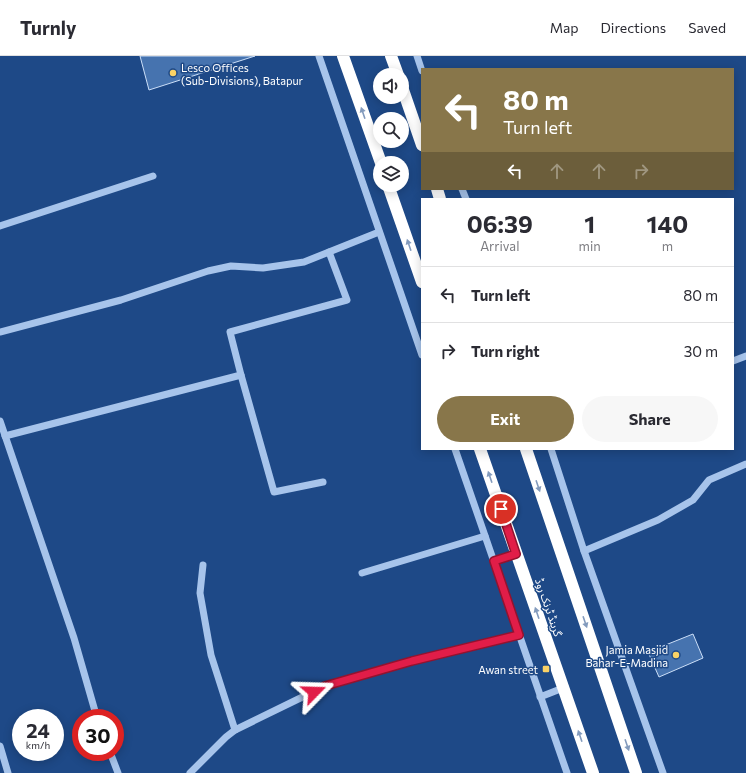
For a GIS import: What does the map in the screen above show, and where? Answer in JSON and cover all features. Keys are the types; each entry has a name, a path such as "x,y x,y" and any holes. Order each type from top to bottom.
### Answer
{"highway":[{"path":"343,56 379,156"},
{"path":"392,56 396,68"},
{"path":"408,104 421,143"},
{"path":"390,192 421,279"},
{"name":"گرینڈ ٹرنک روڈ","path":"480,450 592,773"},
{"path":"526,450 636,773"}],"street":[{"path":"319,56 421,352"},
{"path":"417,56 421,68"},
{"path":"0,226 153,176"},
{"path":"0,332 121,300 208,271 231,266 263,268 304,262 379,232"},
{"path":"323,482 274,492 230,332 347,300 329,252"},
{"path":"734,361 746,356"},
{"path":"5,436 241,375"},
{"path":"0,421 74,638 94,709"},
{"path":"455,450 567,773"},
{"path":"551,450 584,551 663,773"},
{"path":"584,551 658,520 693,500 709,480 746,464"},
{"path":"362,573 485,536"},
{"path":"494,561 516,554"},
{"path":"203,565 200,593 211,654 235,730"},
{"path":"190,773 235,730 325,686 412,661 519,635"},
{"path":"540,697 563,688"},
{"path":"0,746 8,773"},
{"path":"113,761 118,773"}],"building":[{"name":"Lesco Offices (Sub-Divisions), Batapur","path":"140,56 255,56 149,90"},
{"name":"Jamia Masjid Bahar-E-Madina","path":"693,634 703,658 659,677 648,652"}],"place":[{"name":"Lesco Offices (Sub-Divisions), Batapur","path":"173,73"},
{"name":"Jamia Masjid Bahar-E-Madina","path":"676,655"},
{"name":"Awan street","path":"546,669"}],"route":[{"path":"314,692 325,686 412,661 519,635 494,561 516,554 501,509"}]}
